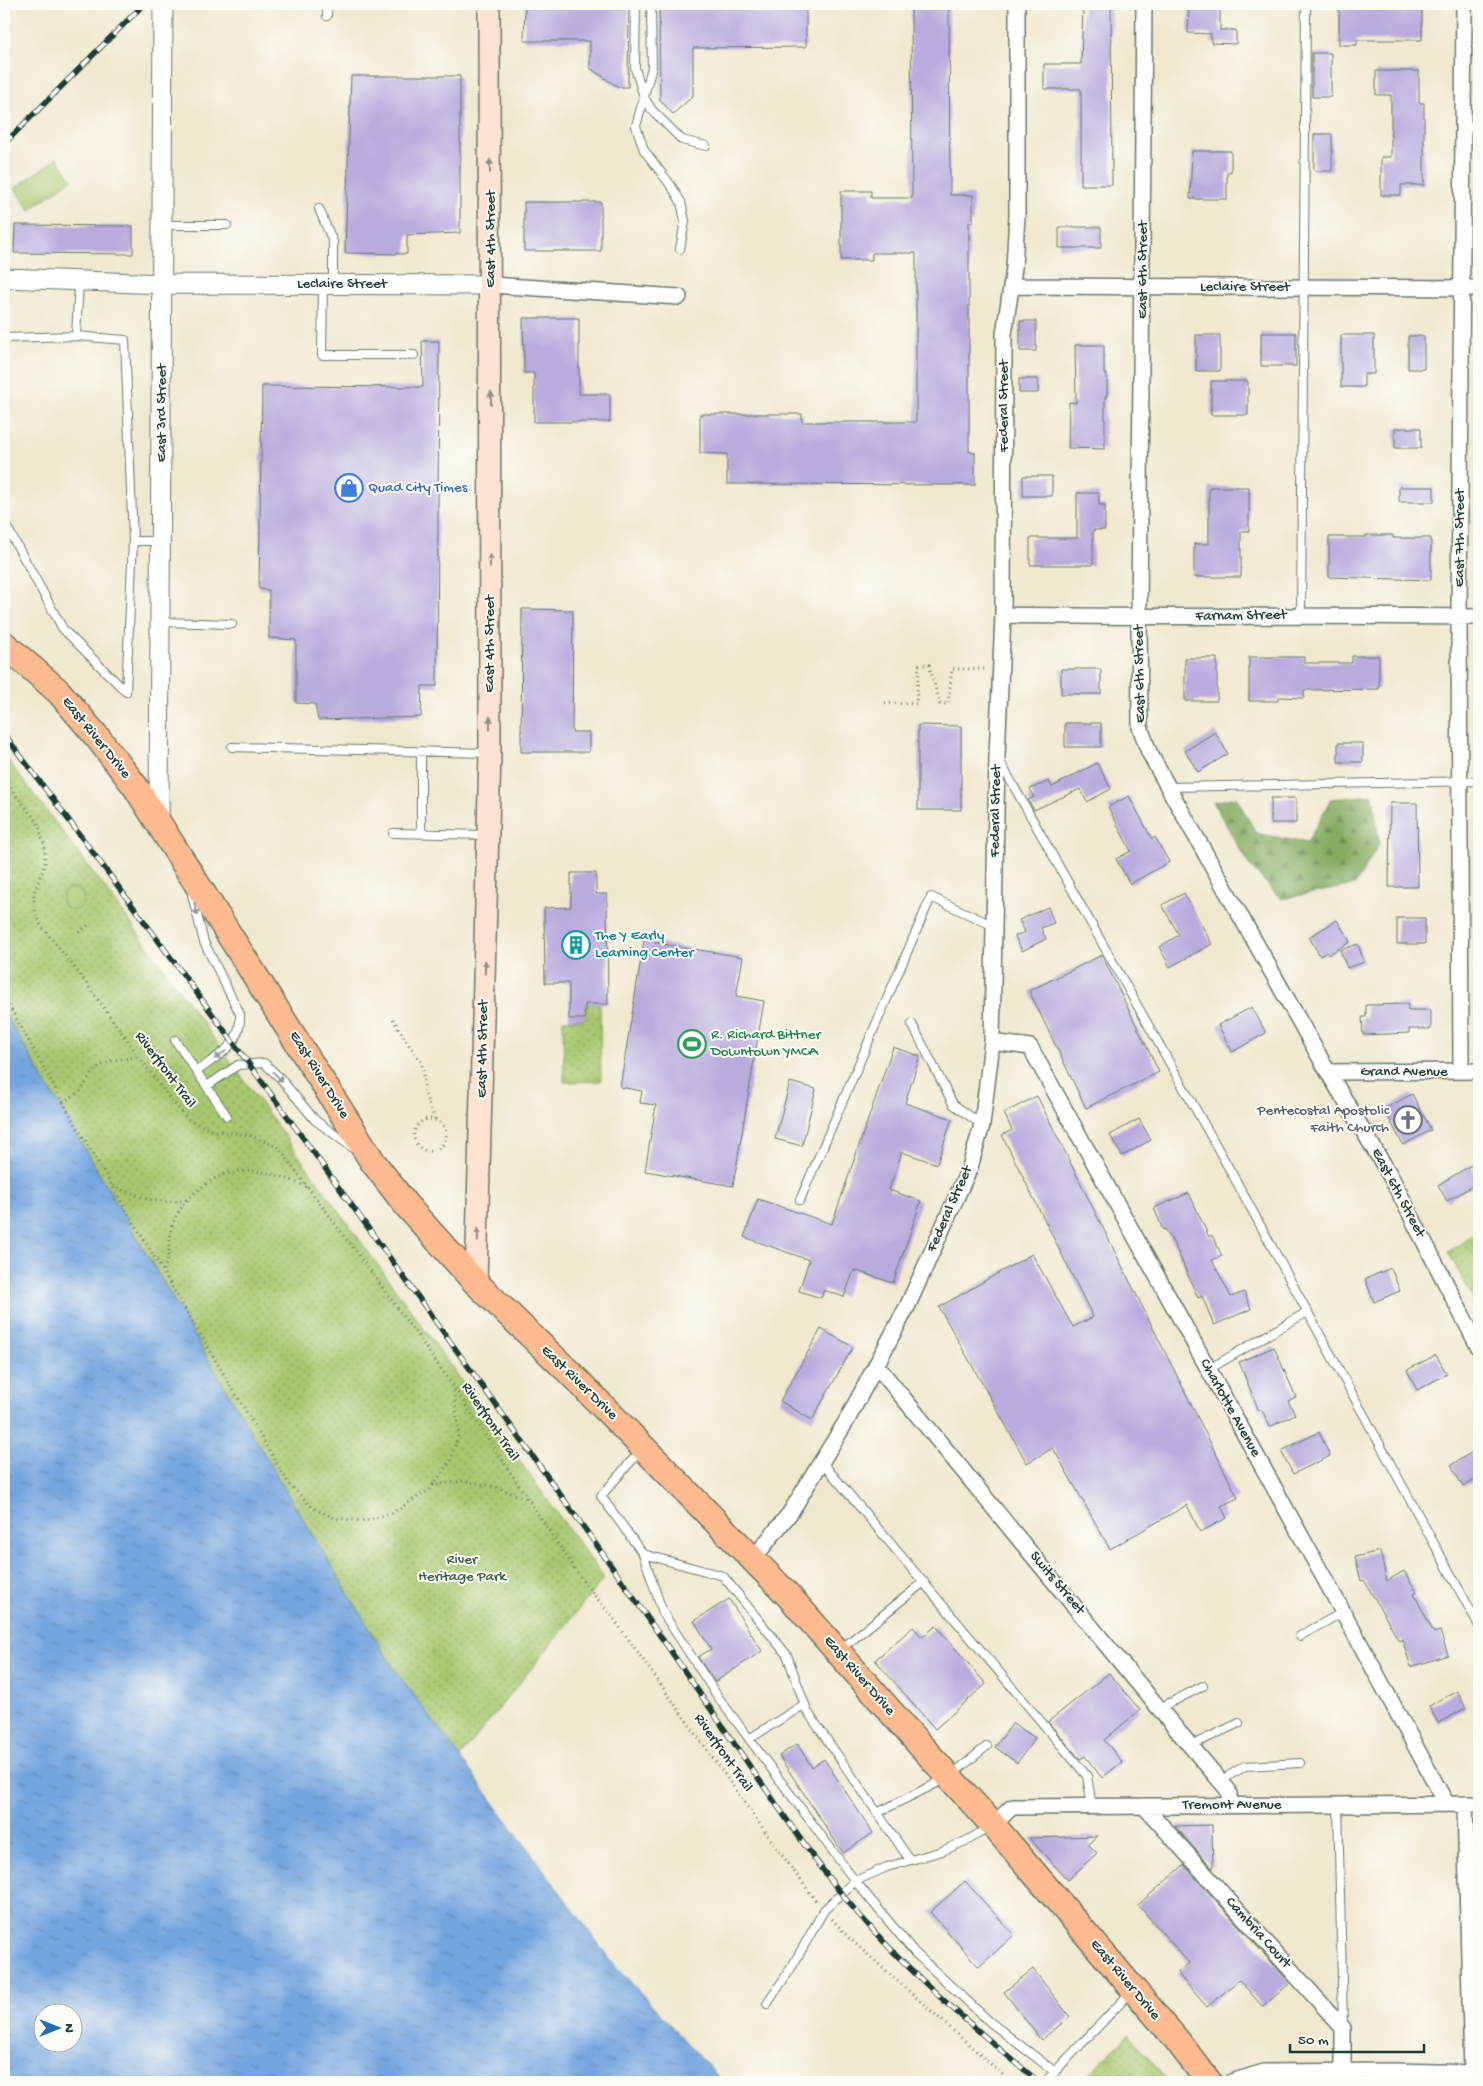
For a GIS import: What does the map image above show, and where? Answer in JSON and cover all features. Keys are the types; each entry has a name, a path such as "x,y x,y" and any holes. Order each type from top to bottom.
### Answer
{"main road":[{"name":"East 4th Street","path":"476,1283 490,753 490,4"},
{"name":"East River Drive","path":"4,644 59,692 135,786 372,1162 406,1205 476,1283 572,1375 753,1559 993,1825 1133,1989 1209,2082"}],"street":[{"name":"East 3rd Street","path":"159,823 164,4"},
{"name":"Federal Street","path":"753,1559 790,1513 822,1461 847,1420 908,1305 970,1167 982,1125 992,1042 997,756 1003,614 1004,334 1014,268 1017,215 1017,4"},
{"name":"East 6th Street","path":"1144,4 1139,617 1140,727 1149,752 1168,788 1328,1072 1392,1177 1479,1348"},
{"name":"East 7th Street","path":"1461,1072 1459,616 1464,4"},
{"name":"Leclaire Street","path":"4,278 163,284 491,284 679,297"},
{"name":"Leclaire Street","path":"1011,286 1479,288"},
{"name":"Farnam Street","path":"1003,614 1139,617 1301,615 1479,616"},
{"name":"Charlotte Avenue","path":"992,1042 1030,1047 1343,1612 1446,1803"},
{"name":"Grand Avenue","path":"1328,1072 1479,1071"},
{"name":"Swits Street","path":"876,1365 1158,1709 1228,1790 1231,1804"},
{"name":"Tremont Avenue","path":"993,1825 1012,1806 1472,1804"},
{"path":"1231,2082 1264,2072 1343,2071 1396,2076 1476,2072 1472,1804"},
{"name":"Cambria Court","path":"1144,1806 1343,2028"},
{"path":"1343,2028 1343,2071"}],"lane":[{"path":"327,4 327,16"},
{"path":"636,4 635,68 644,98 652,110 682,140 706,146"},
{"path":"1301,615 1306,4"},
{"path":"651,10 652,67 636,126 644,150 672,187 680,202 685,221 680,249"},
{"path":"1463,127 1479,127"},
{"path":"319,209 333,242 322,355 414,355"},
{"path":"162,225 228,225"},
{"path":"76,336 79,281"},
{"path":"4,338 76,336 126,340 133,541 126,692 63,629 4,522"},
{"path":"133,541 161,541"},
{"path":"160,622 232,624"},
{"path":"232,747 490,753"},
{"path":"421,751 421,834"},
{"path":"997,756 1235,1179 1479,1626"},
{"path":"1168,788 1479,781"},
{"path":"393,834 488,836"},
{"path":"184,862 204,942 240,1014 241,1027 229,1048 197,1071"},
{"path":"800,1200 931,897 994,927"},
{"path":"912,1024 953,1104 982,1125"},
{"path":"175,1040 226,1116"},
{"path":"207,1086 238,1064 264,1063 280,1078 314,1120 372,1162"},
{"path":"1209,1369 1307,1312"},
{"path":"644,1447 601,1496 643,1554 663,1613 718,1697 855,1881 915,1953 990,2022 1055,2072"},
{"path":"822,1461 1087,1776 1092,1806"},
{"path":"643,1554 723,1576 787,1655 807,1711 910,1860"},
{"path":"838,1652 924,1582"},
{"path":"1300,1636 1343,1612"},
{"path":"1158,1709 1203,1686"},
{"path":"749,1739 804,1704"},
{"path":"1190,1746 1239,1723"},
{"path":"877,1814 949,1777 986,1746"},
{"path":"1220,1781 1245,1766 1300,1763"},
{"path":"1338,1804 1343,2028"},
{"path":"767,2004 793,1965 824,1910 855,1881 887,1867 942,1851 968,1840 993,1825"},
{"path":"1045,2082 1133,1989"}],"path":[{"path":"884,703 916,704 919,666 928,665 940,704 948,704 952,669 1000,669"},
{"name":"Riverfront Trail","path":"4,780 38,823 45,847 45,864 34,893 34,908 40,924 75,968 169,1098 188,1119 210,1130 248,1135 278,1147 453,1386 582,1580 614,1619 779,1852 824,1910 848,1937 1012,2082"},
{"path":"79,932 91,923"},
{"path":"4,996 63,1102 289,1484 313,1508 334,1518 365,1521 392,1513 429,1490 451,1460 459,1432 453,1386"},
{"path":"393,1019 422,1063 426,1095 435,1120 444,1126 447,1135 443,1145 435,1150 420,1148 414,1140 415,1130 426,1119 435,1120"},
{"path":"63,1102 81,1091 89,1077 100,1066 113,1060 139,1057"},
{"path":"163,1270 167,1262 174,1219 186,1200 221,1175 241,1171 280,1175 307,1187"},
{"path":"112,1185 157,1202 173,1203 186,1200"},
{"path":"433,1485 464,1481 493,1486 528,1499"}],"green space":[{"path":"57,158 72,179 30,210 15,188"},
{"name":"River Heritage Park","path":"4,755 114,900 604,1578 460,1757 393,1667 286,1491 4,1012"},
{"path":"1373,795 1379,844 1355,885 1281,899 1249,865 1213,802 1236,797 1256,833 1307,843 1331,799"},
{"path":"73,888 81,891 84,899 81,907 73,910 65,907 62,899 65,891"},
{"path":"585,1004 600,1004 601,1081 564,1082 563,1020 585,1019"},
{"path":"1479,1231 1479,1309 1448,1252"},
{"path":"1129,2034 1168,2082 1080,2082"}],"water":[{"path":"4,1012 286,1491 393,1667 612,1962 723,2082 4,2082"}],"building":[{"path":"525,4 629,4 628,87 618,87 590,68 590,41 524,41"},
{"path":"659,4 806,4 806,47 693,48 693,96 673,114 660,100"},
{"path":"911,4 949,4 950,195 973,195 973,222 969,222 969,452 975,452 975,485 727,484 727,454 700,453 700,414 802,414 802,422 916,422 916,253 872,253 872,260 841,260 841,191 871,191 871,198 912,198"},
{"path":"1189,4 1220,4 1220,30 1236,30 1236,44 1211,43 1211,34 1188,33"},
{"path":"1351,4 1422,5 1422,40 1357,40 1357,45 1339,45 1339,9 1351,9"},
{"path":"1083,6 1111,6 1112,185 1081,185 1081,89 1044,89 1044,64 1081,64"},
{"path":"1312,53 1331,53 1331,97 1312,97"},
{"path":"1376,71 1419,71 1419,103 1424,103 1424,185 1401,185 1401,195 1381,195 1381,157 1391,157 1391,95 1376,95"},
{"path":"351,76 460,76 460,233 407,235 407,254 345,253"},
{"path":"1314,134 1332,134 1332,171 1314,171"},
{"path":"1192,151 1231,151 1231,172 1227,172 1227,199 1190,199"},
{"path":"524,202 601,202 601,251 524,251"},
{"path":"15,225 133,226 133,254 14,253"},
{"path":"1059,227 1101,227 1101,248 1059,248"},
{"path":"523,318 579,318 579,394 610,394 610,422 534,422 534,373 524,373"},
{"path":"1020,321 1036,321 1036,351 1020,351"},
{"path":"1261,333 1296,333 1296,366 1261,366"},
{"path":"1196,335 1220,335 1220,371 1196,371"},
{"path":"1341,335 1374,335 1374,374 1364,374 1364,387 1341,387"},
{"path":"1408,336 1424,336 1424,369 1408,369"},
{"name":"Quad City Times","path":"422,341 439,341 437,686 422,686 421,717 318,720 315,704 296,703 296,640 269,638 269,590 259,589 262,386 423,387"},
{"path":"1075,345 1104,345 1104,374 1107,374 1105,449 1068,448 1069,402 1076,403"},
{"path":"1019,379 1038,379 1038,393 1019,393"},
{"path":"1211,381 1248,381 1248,415 1211,415"},
{"path":"1395,428 1421,428 1421,448 1395,448"},
{"path":"1023,476 1052,476 1052,496 1023,496"},
{"path":"1209,487 1249,487 1249,531 1241,531 1241,577 1194,577 1194,544 1209,544"},
{"path":"1399,487 1434,487 1434,502 1399,502"},
{"path":"1077,493 1099,493 1099,505 1105,505 1105,530 1093,530 1093,565 1030,565 1030,538 1077,538"},
{"path":"1366,535 1393,535 1393,538 1431,538 1431,580 1329,577 1329,537 1366,537"},
{"path":"522,609 573,610 572,732 589,732 589,752 521,752"},
{"path":"1352,656 1379,656 1379,689 1304,690 1304,698 1278,697 1278,701 1249,701 1249,657 1304,657 1304,663 1352,663"},
{"path":"1185,658 1217,658 1217,701 1185,701"},
{"path":"1061,669 1101,669 1101,694 1061,694"},
{"path":"1065,723 1101,723 1101,747 1065,747"},
{"path":"918,725 961,726 961,810 918,810"},
{"path":"1215,732 1228,754 1198,772 1185,751"},
{"path":"1338,743 1363,743 1363,762 1338,762"},
{"path":"1097,763 1111,789 1087,802 1080,789 1034,810 1028,800 1034,797 1030,789 1049,781 1052,787"},
{"path":"1129,796 1152,839 1155,837 1169,862 1130,884 1116,859 1131,851 1108,807"},
{"path":"1271,798 1296,798 1296,823 1271,823"},
{"path":"1390,803 1417,803 1418,887 1389,887"},
{"name":"The Y Early Learning Center","path":"571,873 596,873 596,894 607,894 608,1004 585,1004 585,1019 569,1019 569,983 545,983 544,908 571,907"},
{"path":"1184,893 1212,944 1170,967 1159,947 1179,935 1162,905"},
{"path":"1048,907 1054,923 1041,928 1046,939 1022,951 1015,936 1025,932 1019,920"},
{"path":"1397,918 1425,918 1425,944 1397,944"},
{"path":"1337,920 1350,942 1328,955 1327,952 1320,956 1309,937"},
{"name":"R. Richard Bittner Downtown YMCA","path":"644,941 743,957 736,996 764,1001 733,1186 645,1171 656,1105 640,1103 642,1091 620,1087"},
{"path":"1358,944 1364,962 1347,968 1340,950"},
{"path":"1102,955 1159,1072 1086,1108 1029,991"},
{"path":"1408,1004 1408,1010 1431,1010 1431,1029 1409,1029 1409,1033 1363,1035 1362,1017 1366,1017 1366,1005"},
{"path":"1252,1007 1266,1033 1232,1052 1218,1025"},
{"path":"893,1047 920,1056 905,1103 952,1119 937,1164 902,1152 889,1190 921,1201 893,1283 854,1270 844,1297 824,1290 821,1298 799,1291 809,1260 744,1237 758,1199 832,1224"},
{"path":"790,1082 816,1089 802,1146 775,1139"},
{"name":"Pentecostal Apostolic Faith Church","path":"1412,1094 1431,1130 1403,1145 1384,1109"},
{"path":"1037,1096 1238,1498 1221,1506 1227,1518 1200,1532 1187,1505 1110,1549 1053,1448 1027,1463 939,1307 1032,1254 1073,1327 1093,1317 1002,1135 1012,1130 1004,1113"},
{"path":"1139,1119 1151,1140 1122,1156 1110,1135"},
{"path":"1471,1165 1479,1182 1447,1201 1438,1185"},
{"path":"1189,1193 1209,1237 1212,1235 1222,1256 1212,1260 1231,1297 1244,1292 1251,1309 1214,1325 1202,1296 1198,1298 1175,1246 1165,1229 1163,1230 1154,1208"},
{"path":"1391,1268 1400,1291 1374,1302 1365,1279"},
{"path":"821,1329 853,1347 812,1420 780,1401"},
{"path":"1274,1347 1296,1397 1288,1401 1295,1414 1270,1427 1262,1410 1259,1411 1239,1362"},
{"path":"1436,1355 1447,1374 1417,1390 1407,1370"},
{"path":"1319,1432 1330,1456 1293,1474 1281,1451"},
{"path":"1479,1448 1479,1477 1463,1487 1451,1465"},
{"path":"1380,1551 1387,1581 1404,1571 1417,1592 1414,1594 1434,1633 1440,1631 1448,1655 1411,1667 1402,1639 1399,1641 1364,1580 1361,1581 1355,1557"},
{"path":"729,1599 762,1651 715,1682 698,1657 711,1649 694,1621"},
{"path":"936,1626 986,1684 935,1729 875,1660 913,1627 922,1637"},
{"path":"1109,1673 1140,1710 1104,1740 1122,1762 1102,1778 1085,1756 1080,1759 1048,1722"},
{"path":"1457,1691 1466,1708 1438,1723 1429,1706"},
{"path":"1013,1723 1035,1738 1017,1763 995,1747"},
{"path":"797,1744 812,1767 824,1759 873,1833 843,1853 779,1756"},
{"path":"1212,1825 1213,1869 1175,1826"},
{"path":"1097,1836 1088,1844 1097,1853 1068,1880 1029,1838"},
{"path":"1184,1865 1290,1983 1263,2007 1239,1980 1207,2007 1177,1973 1189,1963 1138,1905"},
{"path":"965,1881 1014,1935 979,1967 930,1912"},
{"path":"1033,1969 1070,2017 1041,2040 1004,1992"}],"railway":[{"path":"4,144 144,4"},
{"path":"4,734 78,832 441,1329 648,1618 795,1832 829,1878 886,1945 910,1969 986,2038 1039,2082"}],"place":[{"name":"Quad City Times","path":"349,488"},
{"name":"The Y Early Learning Center","path":"576,945"},
{"name":"R. Richard Bittner Downtown YMCA","path":"692,1044"},
{"name":"Pentecostal Apostolic Faith Church","path":"1408,1120"}]}
